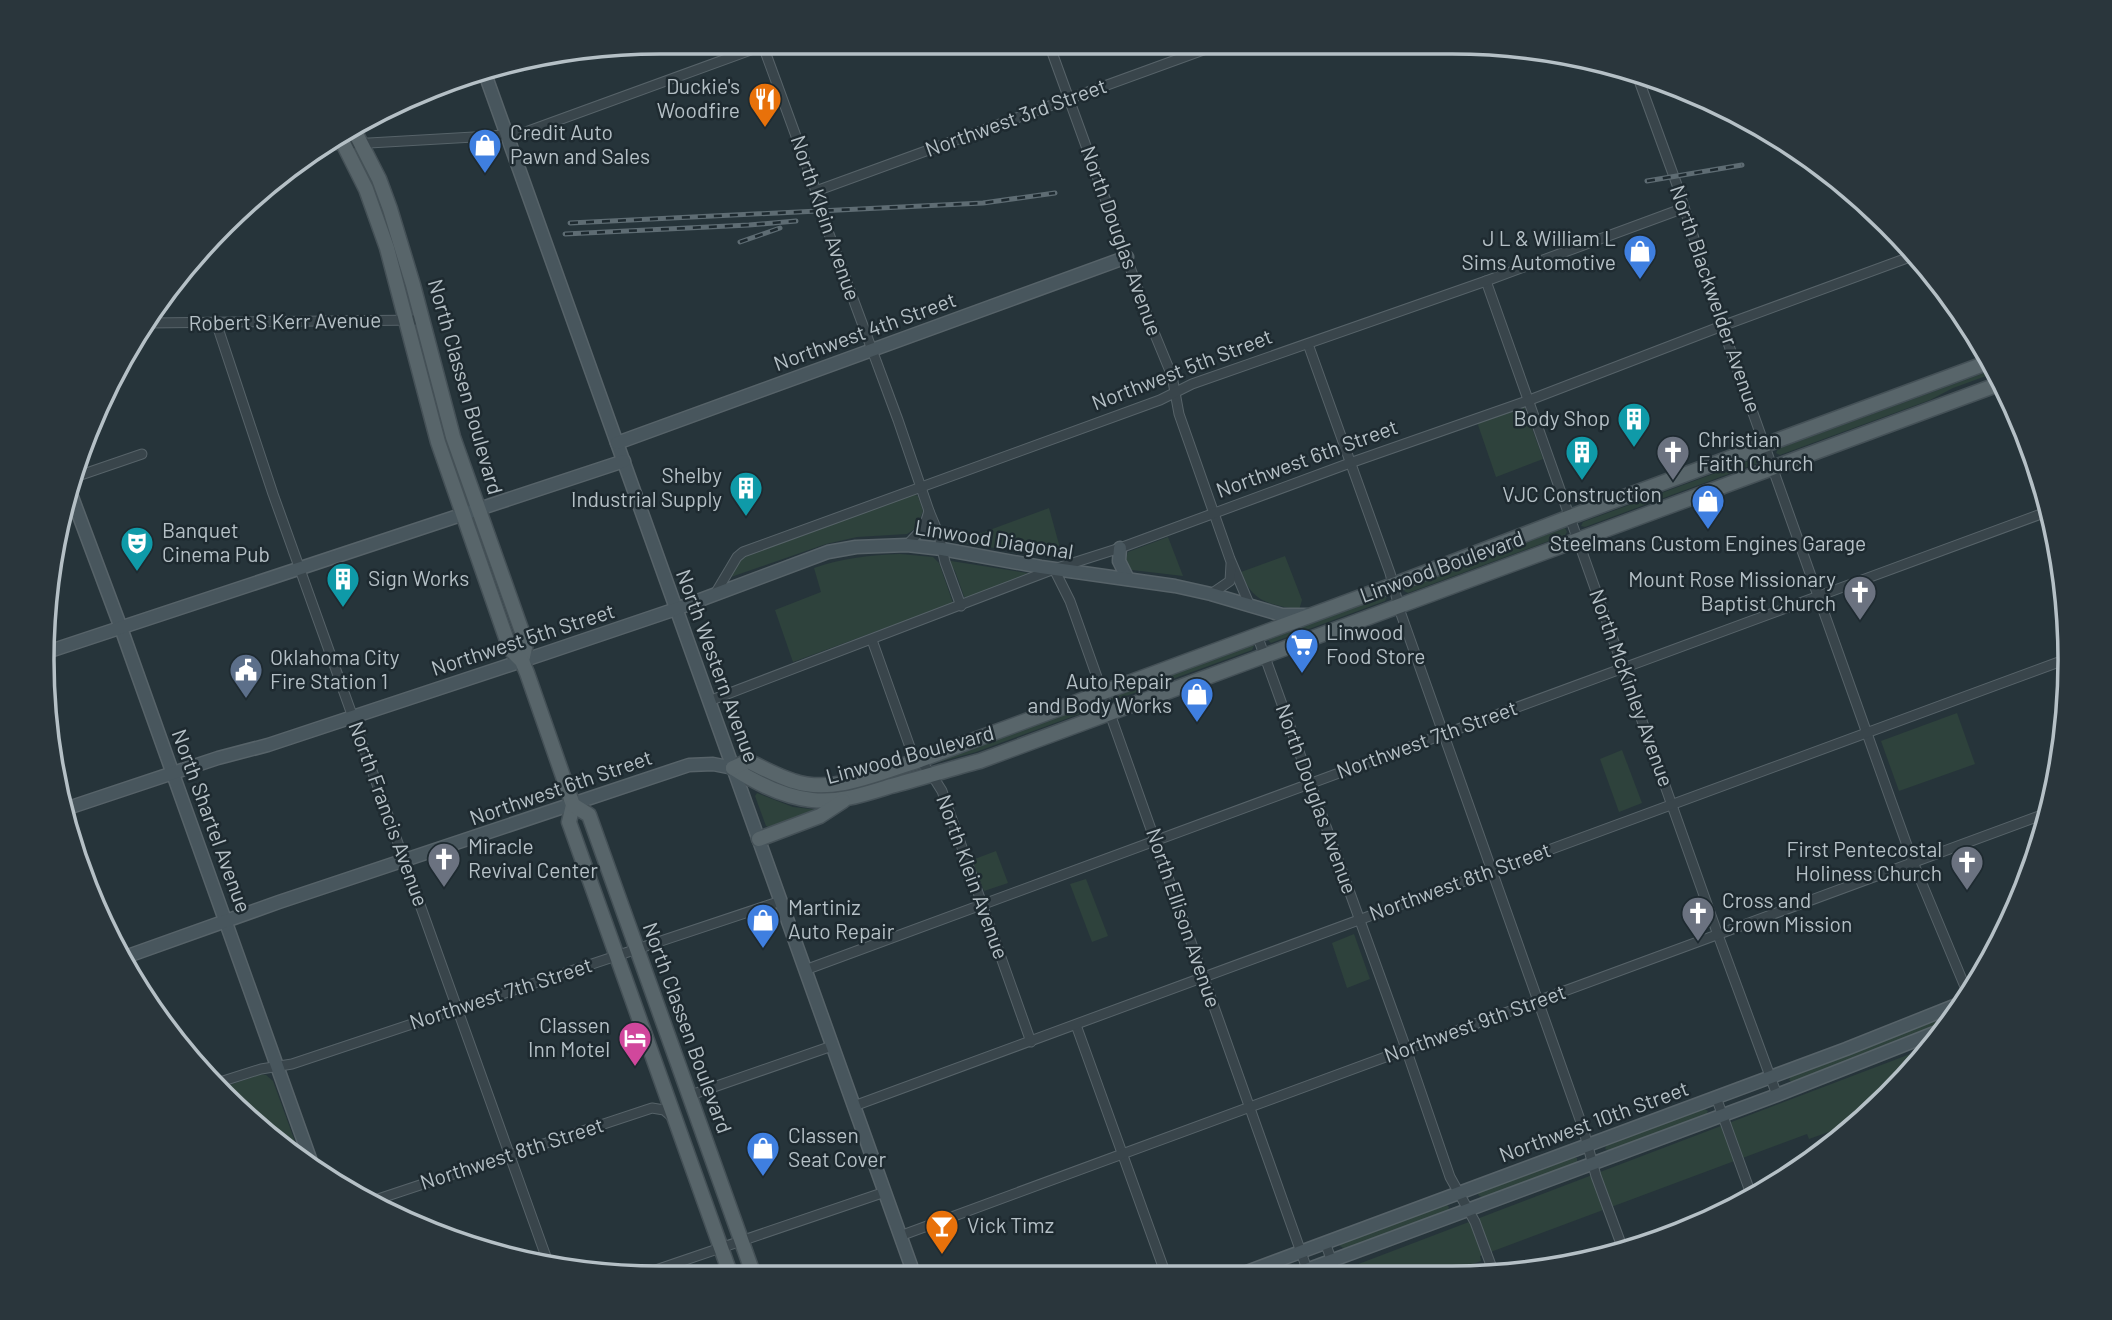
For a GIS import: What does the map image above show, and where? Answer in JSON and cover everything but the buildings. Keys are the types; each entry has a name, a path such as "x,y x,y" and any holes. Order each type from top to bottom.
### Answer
{"main road":[{"name":"North Western Avenue","path":"487,80 911,1266"},
{"name":"North Classen Boulevard","path":"356,135 379,179 390,209 453,437 526,643 522,660"},
{"name":"North Classen Boulevard","path":"344,143 375,212 438,442 510,649 522,660 573,805 569,822 727,1266"},
{"name":"Northwest 4th Street","path":"617,443 1127,257"},
{"name":"Linwood Boulevard","path":"733,768 748,761 793,782 826,786 920,760 1981,365"},
{"name":"Linwood Boulevard","path":"733,768 753,781 796,797 828,801 846,799 980,761 1992,387"},
{"path":"55,650 624,461"},
{"name":"North Shartel Avenue","path":"75,504 308,1153"},
{"name":"Linwood Diagonal","path":"676,608 828,552 856,547 907,545 1211,594 1282,615 1312,614"},
{"path":"1120,548 1120,565 1128,579"},
{"name":"Northwest 5th Street","path":"73,807 353,717 676,608"},
{"name":"Northwest 6th Street","path":"131,955 689,765 713,764 733,768"},
{"path":"759,839 820,816 846,799"},
{"name":"North Classen Boulevard","path":"573,805 589,815 750,1266"},
{"name":"Northwest 10th Street","path":"1262,1266 1948,1008"},
{"name":"Northwest 10th Street","path":"1315,1266 1777,1095 1927,1036"}],"street":[{"path":"347,141 360,144 523,133 738,54"},
{"name":"North Klein Avenue","path":"768,54 825,223 936,526 961,606"},
{"name":"North Douglas Avenue","path":"1053,54 1172,376 1178,414 1230,559 1250,606"},
{"name":"Northwest 3rd Street","path":"816,191 1192,54"},
{"name":"North Blackwelder Avenue","path":"1640,84 1722,326 1913,862 1964,985"},
{"name":"Northwest 5th Street","path":"715,594 737,557 743,552 1160,400 1192,384 1684,208"},
{"name":"Northwest 6th Street","path":"709,701 1054,569 1120,548 1527,401 1905,259"},
{"name":"North McKinley Avenue","path":"1486,281 1777,1095"},
{"name":"Robert S Kerr Avenue","path":"156,323 422,320"},
{"name":"North Francis Avenue","path":"216,323 300,569 545,1255"},
{"path":"1308,344 1539,1001 1620,1242"},
{"path":"83,474 142,454"},
{"path":"907,545 924,527 929,512"},
{"name":"Northwest 7th Street","path":"805,970 2040,514"},
{"path":"1211,594 1230,580 1230,559"},
{"name":"North Ellison Avenue","path":"1054,569 1070,601 1306,1266"},
{"name":"North Douglas Avenue","path":"1257,635 1450,1177 1475,1222 1490,1264"},
{"name":"North Klein Avenue","path":"872,640 911,750 942,791 1031,1042"},
{"name":"Northwest 8th Street","path":"854,1106 2058,662"},
{"name":"Northwest 9th Street","path":"900,1236 2037,817"},
{"name":"Northwest 7th Street","path":"225,1081 301,1061 781,901"},
{"path":"1076,1025 1163,1266"},
{"path":"688,1096 832,1046"},
{"path":"652,1108 664,1090"},
{"path":"1716,1097 1749,1188"},
{"path":"652,1108 664,1110 675,1121"},
{"name":"Northwest 8th Street","path":"382,1198 652,1108"},
{"path":"668,1266 885,1192"},
{"path":"1325,1242 1333,1266"}],"green space":[{"path":"1985,373 1987,376 1930,400 1780,455 1776,453 1778,449"},
{"path":"1524,406 1543,459 1496,477 1477,422"},
{"path":"1762,458 1761,462 1585,527 1581,526 1583,522"},
{"path":"913,494 918,496 923,511 916,528 907,534 857,537 826,544 731,577 738,561 744,556"},
{"path":"1049,508 1063,559 957,542"},
{"path":"1565,528 1565,535 1408,593 1404,591 1407,586"},
{"path":"1168,537 1183,576 1132,570 1124,564 1128,552"},
{"path":"900,554 933,557 939,563 953,603 793,662 775,610 821,592 814,568 857,558"},
{"path":"1285,556 1302,600 1299,610 1263,600 1251,590 1241,572"},
{"path":"948,562 1028,575 965,599 955,571"},
{"path":"1385,595 1385,601 1271,643 1268,640"},
{"path":"1250,644 1254,646 1252,650 1115,700 1111,698 1111,695"},
{"path":"1097,702 1096,708 976,752 933,762"},
{"path":"1957,713 1975,764 1899,791 1881,741"},
{"path":"1622,750 1642,803 1619,812 1600,759"},
{"path":"757,793 793,807 819,810 770,828 766,826 755,796"},
{"path":"996,851 1008,883 984,891 972,860"},
{"path":"1086,879 1108,936 1092,942 1070,884"},
{"path":"1354,934 1370,979 1347,988 1332,943"},
{"path":"1943,1015 1934,1028 1794,1083 1789,1080 1791,1076"},
{"path":"1912,1053 1880,1088 1833,1130 1809,1139 1807,1134 1480,1256 1481,1261 1470,1265 1353,1266"},
{"path":"261,1074 273,1081 296,1145 261,1115 229,1085"},
{"path":"1703,1108 1708,1111 1706,1115 1610,1151 1605,1149 1607,1144"},
{"path":"1572,1157 1577,1158 1577,1163 1483,1198 1478,1195 1480,1191"},
{"path":"1446,1204 1448,1211 1345,1249 1340,1246 1340,1243"}],"railway":[{"path":"1647,181 1742,165"},
{"path":"570,223 983,203 1055,193"},
{"path":"565,234 796,221"},
{"path":"740,242 780,228"}],"place":[{"name":"Duckie's Woodfire","path":"765,129"},
{"name":"Credit Auto Pawn and Sales","path":"485,175"},
{"name":"J L & William L Sims Automotive","path":"1640,281"},
{"name":"Body Shop","path":"1634,449"},
{"name":"VJC Construction","path":"1582,482"},
{"name":"Christian Faith Church","path":"1673,482"},
{"name":"Shelby Industrial Supply","path":"746,518"},
{"name":"Steelmans Custom Engines Garage","path":"1708,531"},
{"name":"Banquet Cinema Pub","path":"137,573"},
{"name":"Sign Works","path":"343,609"},
{"name":"Mount Rose Missionary Baptist Church","path":"1860,622"},
{"name":"Linwood Food Store","path":"1302,675"},
{"name":"Oklahoma City Fire Station 1","path":"246,700"},
{"name":"Auto Repair and Body Works","path":"1197,724"},
{"name":"Miracle Revival Center","path":"444,889"},
{"name":"First Pentecostal Holiness Church","path":"1967,892"},
{"name":"Cross and Crown Mission","path":"1698,943"},
{"name":"Martiniz Auto Repair","path":"763,950"},
{"name":"Classen Inn Motel","path":"635,1068"},
{"name":"Classen Seat Cover","path":"763,1178"},
{"name":"Vick Timz","path":"942,1256"}]}
